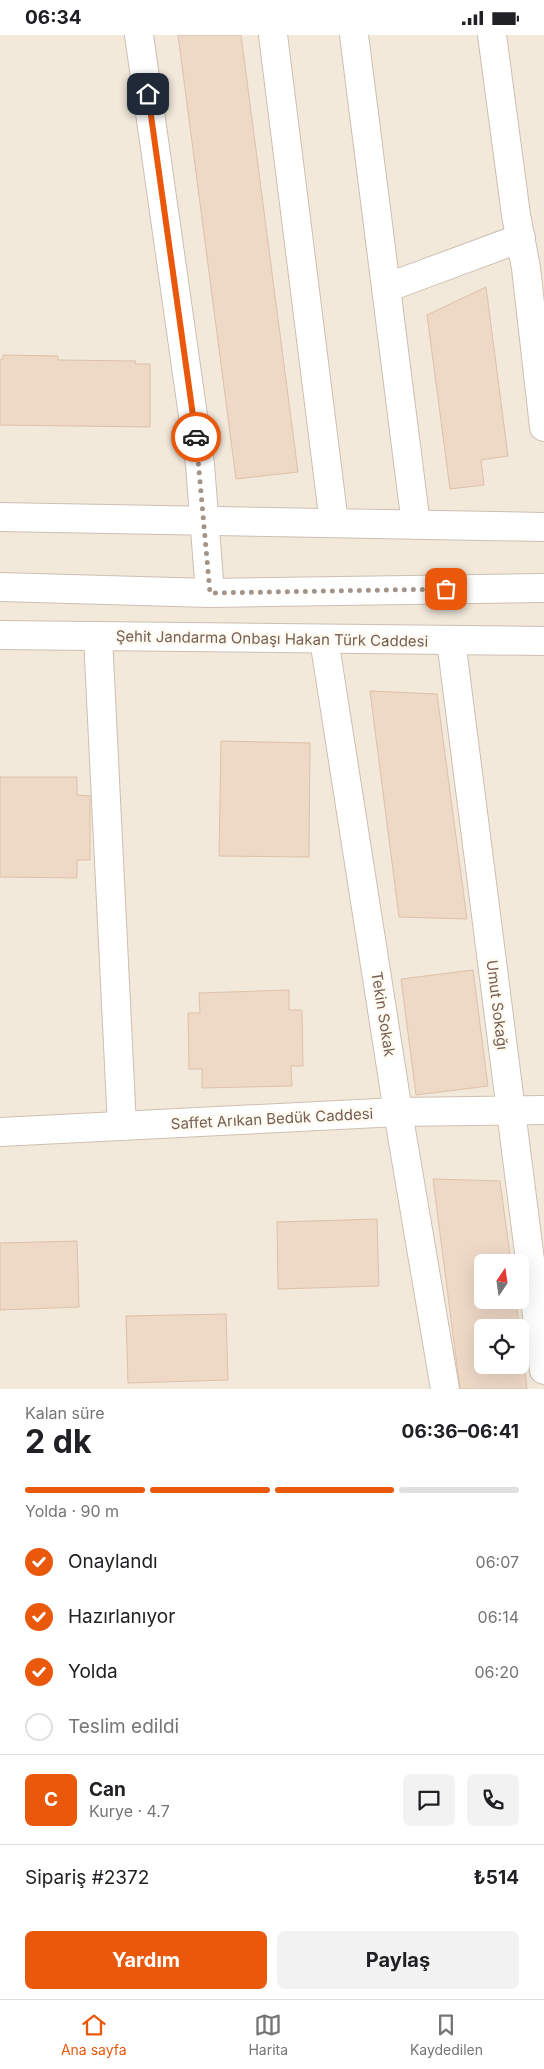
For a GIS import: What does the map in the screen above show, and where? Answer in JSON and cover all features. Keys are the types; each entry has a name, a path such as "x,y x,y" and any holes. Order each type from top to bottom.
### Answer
{"street":[{"path":"139,35 200,465 210,593"},
{"path":"273,35 334,523"},
{"path":"354,35 416,525"},
{"path":"492,35 526,268 544,427"},
{"path":"386,288 521,238"},
{"path":"0,517 544,527"},
{"path":"0,587 210,593 544,588"},
{"name":"Şehit Jandarma Onbaşı Hakan Türk Caddesi","path":"0,635 544,641"},
{"path":"98,637 122,1126"},
{"name":"Tekin Sokak","path":"324,639 398,1113 445,1389"},
{"name":"Umut Sokağı","path":"451,640 544,1370"},
{"name":"Saffet Arıkan Bedük Caddesi","path":"0,1132 398,1113 544,1110"}],"shaded area":[{"path":"0,35 544,35 544,1389 0,1389"}],"building":[{"path":"178,35 241,35 298,472 236,479"},
{"path":"486,287 508,456 481,460 484,485 450,489 427,315"},
{"path":"3,355 58,356 58,360 136,361 135,364 150,364 150,427 0,425 0,360 3,359"},
{"path":"370,691 437,694 467,919 399,917"},
{"path":"221,741 310,743 309,857 219,856"},
{"path":"0,777 77,777 77,795 90,796 90,860 77,860 77,878 0,877"},
{"path":"473,970 488,1086 416,1095 401,979"},
{"path":"289,990 289,1010 302,1010 303,1066 291,1066 292,1086 202,1088 202,1069 189,1069 188,1013 200,1013 199,993"},
{"path":"433,1179 500,1181 510,1254 474,1254 474,1309 517,1309 518,1319 474,1319 474,1374 525,1374 527,1389 460,1389"},
{"path":"377,1219 379,1286 278,1289 277,1222"},
{"path":"77,1241 79,1307 0,1310 0,1243"},
{"path":"226,1314 228,1380 128,1383 126,1316"}],"way so far":[{"path":"196,437 210,593 446,589"}],"route":[{"path":"148,94 196,437"}]}
